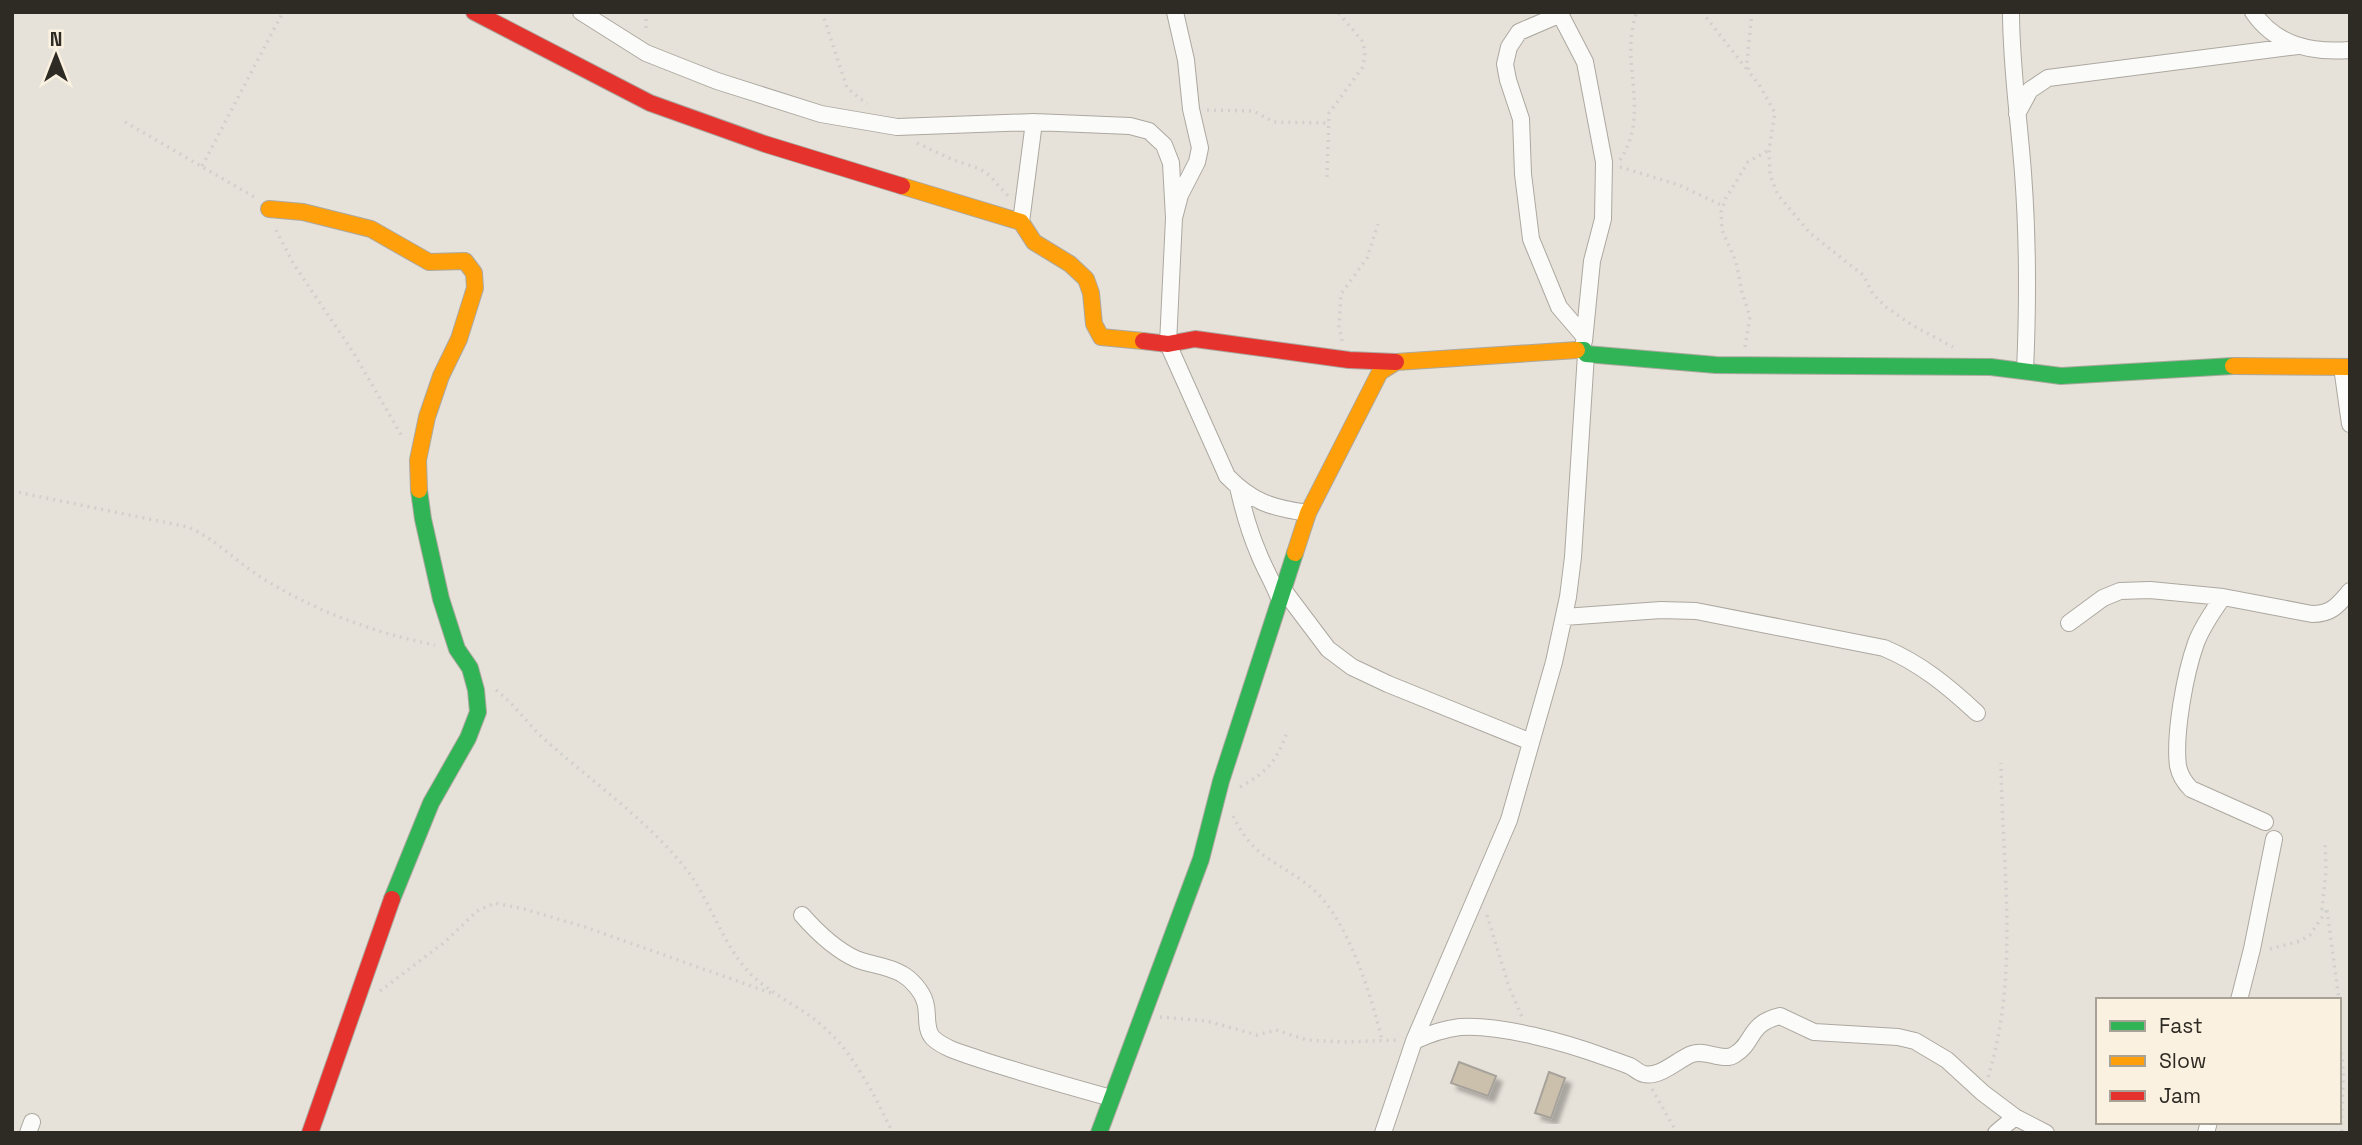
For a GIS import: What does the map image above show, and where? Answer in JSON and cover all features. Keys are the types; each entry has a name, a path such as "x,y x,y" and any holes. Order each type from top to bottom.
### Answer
{"street":[{"path":"474,12 650,103 765,144 1021,216"},
{"path":"581,12 646,53 717,81 821,114 897,127 1034,122 1130,126 1149,131 1164,145 1171,163 1174,218 1168,344 1227,476 1256,500 1283,509 1308,513"},
{"path":"1174,218 1180,195 1199,154 1186,60 1175,12"},
{"path":"2011,12 2011,47 2023,173 2029,283 2025,371"},
{"path":"2253,12 2268,30 2288,43 2312,51 2350,50"},
{"path":"1383,1133 1414,1041 1509,820 1554,662 1564,617 1573,557 1592,261 1603,219 1604,162 1585,62 1560,13 1519,32 1509,47 1505,64 1507,80 1521,119 1523,174 1531,239 1559,307 1585,346"},
{"path":"2017,114 2030,90 2048,78 2298,46"},
{"path":"1034,122 1021,216 1037,244 1085,277 1093,293 1095,329 1100,336 1168,344 1195,340 1349,360 1396,362 1585,346 1741,365 1991,367 2061,376 2206,366 2346,367 2350,424"},
{"path":"269,209 303,212 371,229 422,259 439,262 465,261 474,273 475,288 459,340 441,376 427,417 418,460 419,489 441,599 457,649 470,668 478,712 468,737 431,803 413,843 310,1133"},
{"path":"1099,1133 1201,859 1221,781 1308,513 1380,372 1396,362"},
{"path":"1238,487 1244,514 1259,555 1270,575 1281,593 1328,649 1352,667 1388,684 1531,742"},
{"path":"2069,623 2103,598 2120,592 2150,590 2223,597 2312,614 2325,614 2335,608 2350,591"},
{"path":"2223,597 2196,642 2190,662 2177,741 2178,767 2182,780 2190,789 2265,822"},
{"path":"1564,617 1661,610 1696,611 1884,648 1909,659 1977,713"},
{"path":"2239,998 2274,839"},
{"path":"802,915 821,936 839,949 856,959 902,974 917,987 925,1001 930,1035 936,1041 953,1050 1013,1070 1111,1098"},
{"path":"1414,1041 1443,1030 1462,1027 1527,1035 1605,1057 1645,1075 1657,1072 1692,1054 1701,1052 1728,1058 1735,1055 1755,1028 1780,1016 1814,1032 1898,1037 1915,1041 1947,1060 1983,1093 2015,1117 2046,1133"},
{"path":"1996,1133 2015,1117"}],"path":[{"path":"202,166 283,12"},
{"path":"822,12 847,88 867,104"},
{"path":"1327,177 1329,113 1362,68 1365,56 1363,41 1338,12"},
{"path":"1637,12 1631,43 1636,109 1628,148 1616,167 1636,170 1679,185 1723,206"},
{"path":"1702,12 1749,72 1775,113 1769,150 1771,182 1778,195 1810,233 1863,275 1873,295 1886,307 1912,326 1957,349"},
{"path":"1749,72 1747,61 1752,12"},
{"path":"1191,109 1254,111 1275,122 1328,123"},
{"path":"125,122 257,199 269,209 280,240 293,263 353,352 389,416 418,460"},
{"path":"897,127 911,141 989,175 1021,216"},
{"path":"1741,365 1750,317 1736,262 1722,230 1721,212 1748,162 1769,150"},
{"path":"1349,360 1339,326 1340,294 1367,258 1378,224"},
{"path":"12,491 188,527 203,533 262,578 302,599 382,632 457,649"},
{"path":"493,687 510,701 544,738 599,784 683,865 705,900 728,946 748,971 775,994 804,1011 843,1046 892,1133"},
{"path":"1232,794 1264,773 1282,746 1287,732"},
{"path":"1983,1093 2005,1007 2007,890 2001,763"},
{"path":"1221,781 1225,800 1242,832 1261,853 1314,890 1330,908 1364,979 1382,1040"},
{"path":"2325,841 2326,871 2322,909 2327,910"},
{"path":"1482,885 1491,932 1527,1035"},
{"path":"354,1012 446,941 477,911 495,903 585,927 775,994"},
{"path":"2248,963 2266,950 2301,941 2310,935 2327,910"},
{"path":"2327,910 2339,998"},
{"path":"1144,1015 1200,1020 1257,1035 1276,1030 1307,1040 1414,1041"},
{"path":"2341,1054 2345,1071 2341,1098 2342,1133"},
{"path":"1645,1075 1677,1133"}],"building":[{"path":"1459,1062 1496,1076 1488,1096 1451,1083"},
{"path":"1549,1072 1565,1078 1551,1118 1535,1113"}],"traffic: fast":[{"path":"1577,350 1584,350 1586,354 1716,365 1991,367 2061,376 2233,366"},
{"path":"392,899 431,803 468,738 478,712 470,668 457,649 441,599 419,490"},
{"path":"1099,1133 1201,859 1221,781 1295,553"}],"traffic: slow":[{"path":"902,186 1021,222 1034,242 1070,264 1086,279 1091,293 1094,324 1101,337 1143,341"},
{"path":"269,209 303,212 371,229 429,262 465,261 474,273 475,288 459,339 441,376 427,417 418,460 419,490"},
{"path":"1295,553 1308,513 1380,372 1396,362 1577,350"},
{"path":"2233,366 2350,367"}],"traffic: jam":[{"path":"474,12 650,103 765,144 902,186"},
{"path":"1143,341 1168,344 1195,339 1349,360 1396,362"},
{"path":"310,1133 392,899"}]}
